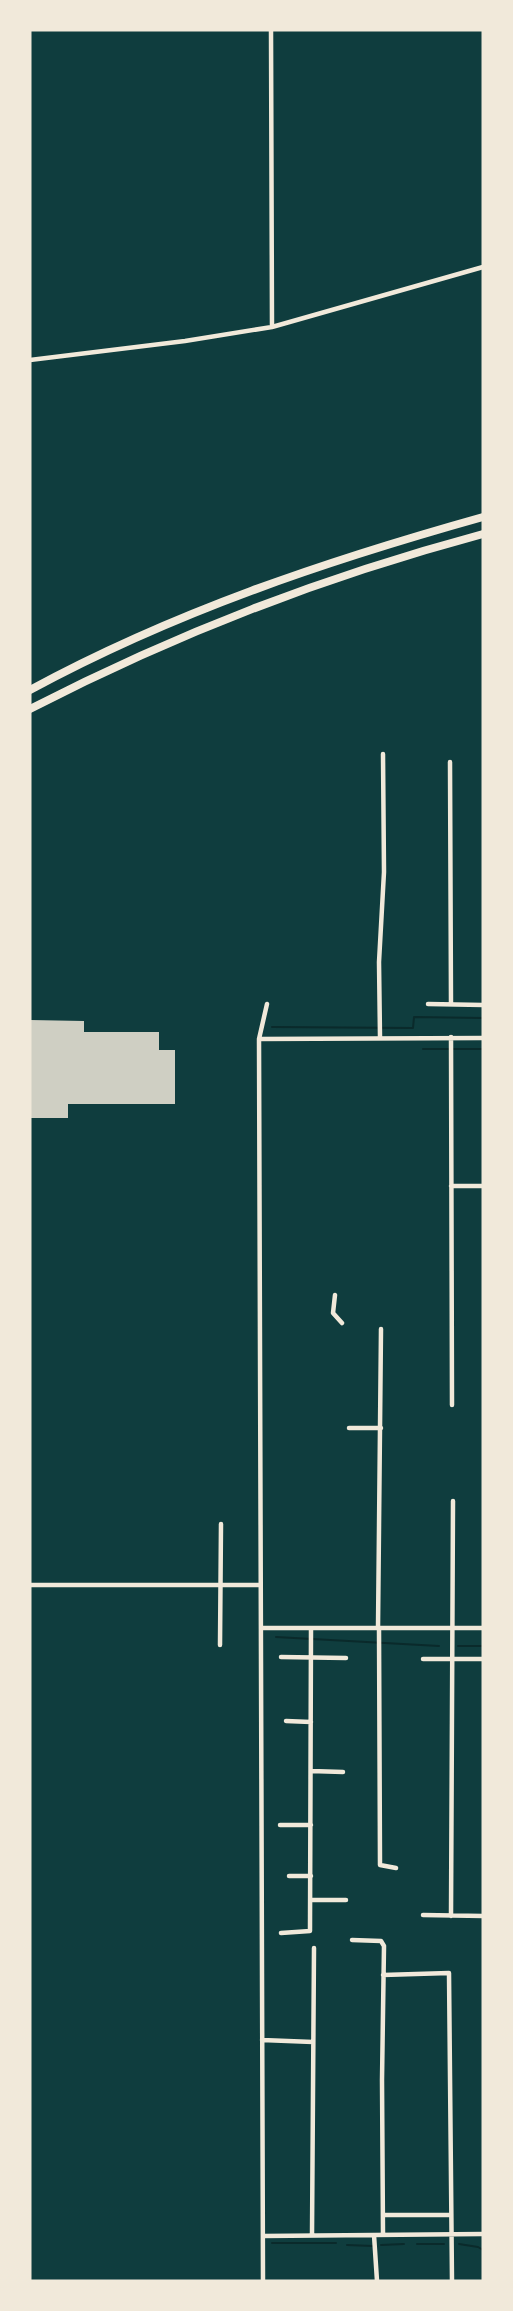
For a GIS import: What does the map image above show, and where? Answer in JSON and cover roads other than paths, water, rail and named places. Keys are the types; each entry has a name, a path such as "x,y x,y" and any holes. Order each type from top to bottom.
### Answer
{"highway":[{"path":"30,690 144,633 224,600 369,549 483,517"},
{"path":"30,709 87,680 231,615 384,562 483,534"}],"street":[{"path":"271,30 272,327"},
{"path":"30,360 185,341 272,327 483,267"},
{"path":"380,1037 379,962 384,872 383,754"},
{"path":"450,762 452,1004"},
{"path":"263,2281 259,1039 267,1004"},
{"path":"428,1004 483,1005"},
{"path":"259,1039 380,1037 451,1040 483,1038"},
{"path":"451,1040 452,1405"},
{"path":"451,1186 483,1186"},
{"path":"335,1295 333,1313 342,1323"},
{"path":"381,1329 378,1645 380,1865 396,1868"},
{"path":"349,1428 381,1428"},
{"path":"451,1916 453,1502"},
{"path":"220,1645 221,1524"},
{"path":"30,1585 260,1585"},
{"path":"261,1628 483,1628"},
{"path":"281,1933 310,1931 311,1628"},
{"path":"281,1657 346,1658"},
{"path":"423,1659 483,1659"},
{"path":"286,1721 311,1722"},
{"path":"311,1771 343,1772"},
{"path":"280,1825 311,1826"},
{"path":"289,1876 310,1876"},
{"path":"310,1900 346,1900"},
{"path":"423,1915 483,1916"},
{"path":"352,1940 381,1941 384,1947 383,2235"},
{"path":"312,2235 314,1948"},
{"path":"383,1975 449,1973 452,2281"},
{"path":"262,2040 313,2042"},
{"path":"383,2215 452,2215"},
{"path":"263,2236 483,2234"},
{"path":"374,2235 377,2281"}],"waterway":[{"path":"272,1027 413,1028 414,1017 483,1018"},
{"path":"423,1049 483,1049"},
{"path":"276,1637 439,1646"},
{"path":"458,1646 483,1646"},
{"path":"272,2243 336,2243"},
{"path":"381,2245 404,2244"},
{"path":"417,2244 444,2244"},
{"path":"459,2244 483,2250"},
{"path":"347,2245 373,2246"}]}
